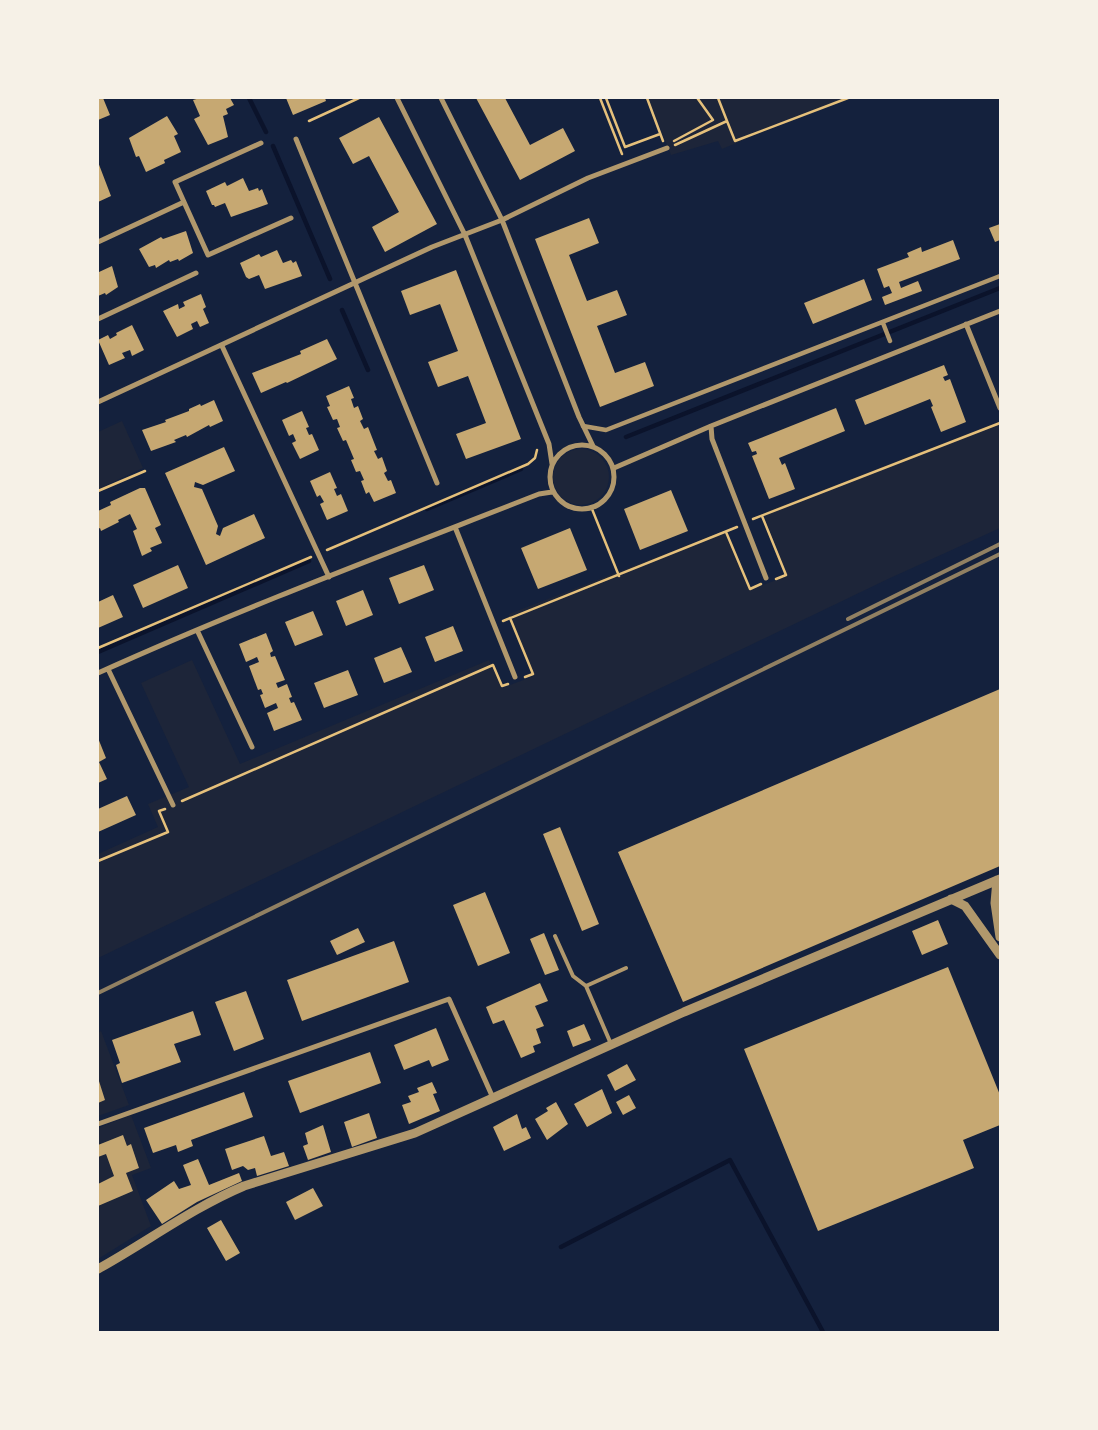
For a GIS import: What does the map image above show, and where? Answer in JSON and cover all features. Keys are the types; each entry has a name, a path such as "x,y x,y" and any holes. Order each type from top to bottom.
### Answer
{"street":[{"path":"398,98 466,235 549,444 552,464 549,478 552,492 562,504 577,510 592,509 606,500 614,484 614,468 606,455 593,446 583,426 502,220 441,98"},
{"path":"296,139 437,483"},
{"path":"261,142 175,182 208,254 291,218"},
{"path":"98,402 432,247 502,220 588,178 668,148"},
{"path":"98,242 184,202"},
{"path":"98,320 196,273"},
{"path":"583,426 606,430 884,325 1000,276"},
{"path":"614,468 711,426 1000,311"},
{"path":"966,324 1000,408"},
{"path":"884,325 889,340"},
{"path":"222,346 329,577"},
{"path":"711,426 712,439 766,578"},
{"path":"552,464 562,451 577,445 593,446"},
{"path":"98,674 197,630 329,577 539,494 552,492"},
{"path":"455,527 516,679"},
{"path":"197,630 252,747"},
{"path":"108,669 173,805"},
{"path":"98,1269 133,1250 204,1204 230,1191 415,1133 494,1099 611,1044 999,880"},
{"path":"999,880 995,902 1000,937"},
{"path":"951,899 965,906 1000,954"},
{"path":"98,1124 449,999 494,1099"}],"lane":[{"path":"555,936 573,976 586,986 611,1044"},
{"path":"586,986 626,968"}],"path":[{"path":"309,121 358,98"},
{"path":"600,98 622,155 630,152"},
{"path":"606,98 625,147 660,134"},
{"path":"647,98 664,141"},
{"path":"718,98 735,141 848,98"},
{"path":"668,148 669,143 688,135 713,120 698,99"},
{"path":"668,148 727,121"},
{"path":"324,551 528,464 535,458 537,450"},
{"path":"98,492 145,471"},
{"path":"592,509 619,576"},
{"path":"98,648 312,556"},
{"path":"510,618 532,674 516,679"},
{"path":"98,862 168,832 159,811 493,665 502,686 510,683"}],"shaded area":[{"path":"648,98 844,98 722,149 718,141 671,155"},
{"path":"122,421 143,468 98,489 98,432"},
{"path":"1000,421 1000,528 888,579 98,958 98,854 158,827 148,804 189,787 141,683 192,660 240,764 489,660 502,688 534,676 509,614 724,531 749,590 785,577 786,572 763,513"},
{"path":"581,449 592,451 601,457 607,466 609,477 607,488 601,497 592,503 581,505 570,503 561,497 555,488 553,477 555,466 561,457 570,451"},
{"path":"101,1031 129,1105 98,1116 98,1033"},
{"path":"131,1115 151,1168 132,1175 151,1226 98,1259 98,1206 133,1191 126,1173 139,1168 131,1145 127,1146 123,1136 98,1145 98,1128"},
{"path":"98,1154 99,1156 106,1154 114,1176 98,1184"}],"building":[{"path":"98,98 103,98 110,115 98,120"},
{"path":"200,98 230,98 234,105 226,109 228,114 223,116 228,137 208,145 194,119 200,116 193,100"},
{"path":"286,98 325,98 326,101 293,115"},
{"path":"476,98 505,98 530,145 563,128 575,151 520,180"},
{"path":"167,116 178,134 174,136 181,152 164,160 165,163 146,172 139,156 136,157 129,138"},
{"path":"379,117 437,224 385,252 372,227 399,212 369,156 353,164 339,138"},
{"path":"98,162 111,196 98,202"},
{"path":"243,178 249,191 258,188 259,191 262,189 268,204 231,217 225,203 215,207 212,205 206,191 225,182 227,186"},
{"path":"589,218 599,243 569,255 587,301 617,290 627,315 597,326 615,373 645,362 654,386 600,407 535,239"},
{"path":"1000,224 1000,240 995,242 989,228"},
{"path":"186,231 193,253 179,261 178,259 170,262 169,260 156,268 155,265 149,267 139,249 161,237 163,239"},
{"path":"953,240 960,259 899,282 901,288 918,281 922,291 885,305 882,297 892,293 889,286 884,288 877,269 909,257 907,253 921,247 922,252"},
{"path":"277,250 283,263 291,260 293,263 296,261 302,276 265,289 259,275 249,279 246,277 240,263 259,254 261,257"},
{"path":"112,266 118,287 106,295 105,293 98,296 98,269 99,272"},
{"path":"456,270 521,439 466,459 456,434 486,423 468,376 438,387 428,362 458,351 440,304 410,315 401,291"},
{"path":"864,279 872,300 813,324 804,303"},
{"path":"201,294 206,307 203,309 209,323 200,327 197,321 191,324 193,329 177,337 163,311 178,304 179,309 185,306 183,302"},
{"path":"132,325 144,350 132,356 130,350 122,353 125,358 109,365 98,340 108,335 110,339 117,335 116,333"},
{"path":"327,339 337,359 261,393 252,373 301,354 300,351"},
{"path":"944,365 948,375 943,377 945,381 950,379 966,422 941,432 931,407 933,406 930,399 865,425 855,400"},
{"path":"349,386 354,398 351,399 354,408 358,406 363,419 360,421 364,429 368,427 377,450 374,451 378,459 382,457 387,471 384,473 388,481 391,480 396,493 374,502 369,492 366,494 361,481 364,480 360,471 356,472 351,460 354,459 346,440 343,441 337,428 340,427 337,419 333,420 327,407 330,406 326,396"},
{"path":"214,400 223,421 210,427 209,425 187,437 186,435 174,440 176,442 151,451 142,430 166,422 165,420 189,411 189,409 200,404 201,406"},
{"path":"836,408 845,431 779,458 782,465 785,463 795,489 769,499 752,456 757,454 756,451 752,452 748,443"},
{"path":"302,411 309,427 306,428 309,435 312,434 319,450 300,459 292,443 296,441 293,434 289,436 282,420"},
{"path":"224,447 235,471 203,485 195,482 194,487 202,489 218,526 216,534 220,536 223,528 254,514 265,538 206,565 165,473"},
{"path":"330,472 337,488 334,489 337,496 341,494 348,511 327,520 320,504 324,502 320,495 317,497 310,481"},
{"path":"140,488 145,488 161,525 155,528 162,543 150,548 152,551 142,556 133,531 137,529 130,514 101,531 100,528 98,529 98,511 111,505 110,502"},
{"path":"671,490 688,531 640,550 624,509"},
{"path":"570,528 587,570 538,589 521,548"},
{"path":"178,565 188,588 143,608 133,585"},
{"path":"424,565 434,590 399,604 389,578"},
{"path":"363,590 373,615 346,626 336,601"},
{"path":"113,595 123,617 98,628 98,602"},
{"path":"313,611 323,635 295,646 285,622"},
{"path":"453,626 463,651 435,662 425,637"},
{"path":"266,633 273,651 270,653 271,657 275,656 285,680 276,683 278,688 287,684 292,697 289,698 291,703 294,702 302,720 274,731 267,713 278,708 276,703 265,708 260,695 263,694 261,689 258,690 249,666 259,662 257,657 246,662 239,644"},
{"path":"401,647 412,672 384,683 374,658"},
{"path":"348,670 358,695 324,708 314,683"},
{"path":"1000,689 1000,866 683,1002 618,852"},
{"path":"98,738 106,758 99,762 107,779 98,783"},
{"path":"127,796 136,815 98,832 98,809"},
{"path":"560,827 599,924 582,931 543,834"},
{"path":"485,892 510,953 478,966 453,905"},
{"path":"938,920 948,944 922,955 912,931"},
{"path":"358,928 365,942 337,955 330,941"},
{"path":"544,933 559,970 545,975 530,939"},
{"path":"394,941 409,982 302,1021 287,980"},
{"path":"948,967 1000,1095 1000,1125 963,1140 974,1168 818,1231 744,1049"},
{"path":"540,983 548,1001 535,1006 544,1026 536,1029 541,1043 533,1046 535,1052 521,1058 504,1020 493,1024 486,1007"},
{"path":"246,991 264,1039 234,1051 215,1002"},
{"path":"193,1011 201,1035 174,1044 181,1062 122,1083 116,1065 120,1063 112,1040"},
{"path":"584,1024 591,1040 573,1047 567,1031"},
{"path":"436,1028 449,1060 432,1067 429,1060 404,1070 394,1045"},
{"path":"370,1052 381,1083 300,1113 288,1081"},
{"path":"627,1064 636,1080 615,1091 607,1075"},
{"path":"98,1078 105,1100 98,1103"},
{"path":"432,1082 437,1093 433,1094 440,1111 409,1124 402,1105 411,1102 408,1096 419,1092 417,1088"},
{"path":"602,1089 612,1113 587,1127 574,1104"},
{"path":"244,1092 253,1117 191,1140 193,1146 178,1152 176,1145 153,1153 144,1128"},
{"path":"629,1095 636,1108 623,1115 616,1102"},
{"path":"556,1102 568,1124 547,1140 535,1119 548,1111 546,1108"},
{"path":"369,1113 377,1138 352,1147 344,1122"},
{"path":"517,1114 522,1129 526,1127 531,1138 504,1151 493,1127"},
{"path":"323,1125 331,1152 308,1160 303,1146 308,1144 305,1133"},
{"path":"123,1135 127,1146 131,1144 139,1168 126,1173 133,1191 98,1206 98,1184 114,1176 106,1154 98,1157 98,1145"},
{"path":"264,1136 271,1156 284,1152 289,1166 257,1176 255,1168 248,1170 243,1166 232,1170 225,1149"},
{"path":"198,1159 209,1185 239,1173 242,1181 197,1202 162,1224 146,1200 174,1181 179,1189 191,1185 183,1165"},
{"path":"313,1188 323,1206 295,1220 286,1202"},
{"path":"221,1220 240,1253 226,1261 207,1228"}],"waterway":[{"path":"249,98 266,132"},
{"path":"273,146 330,279"},
{"path":"626,437 1000,288"},
{"path":"342,310 368,370"},
{"path":"427,509 521,469"},
{"path":"98,652 309,561"},
{"path":"561,1247 730,1160 823,1332"}],"railway":[{"path":"848,619 1000,544"},
{"path":"98,993 1000,554"}]}
